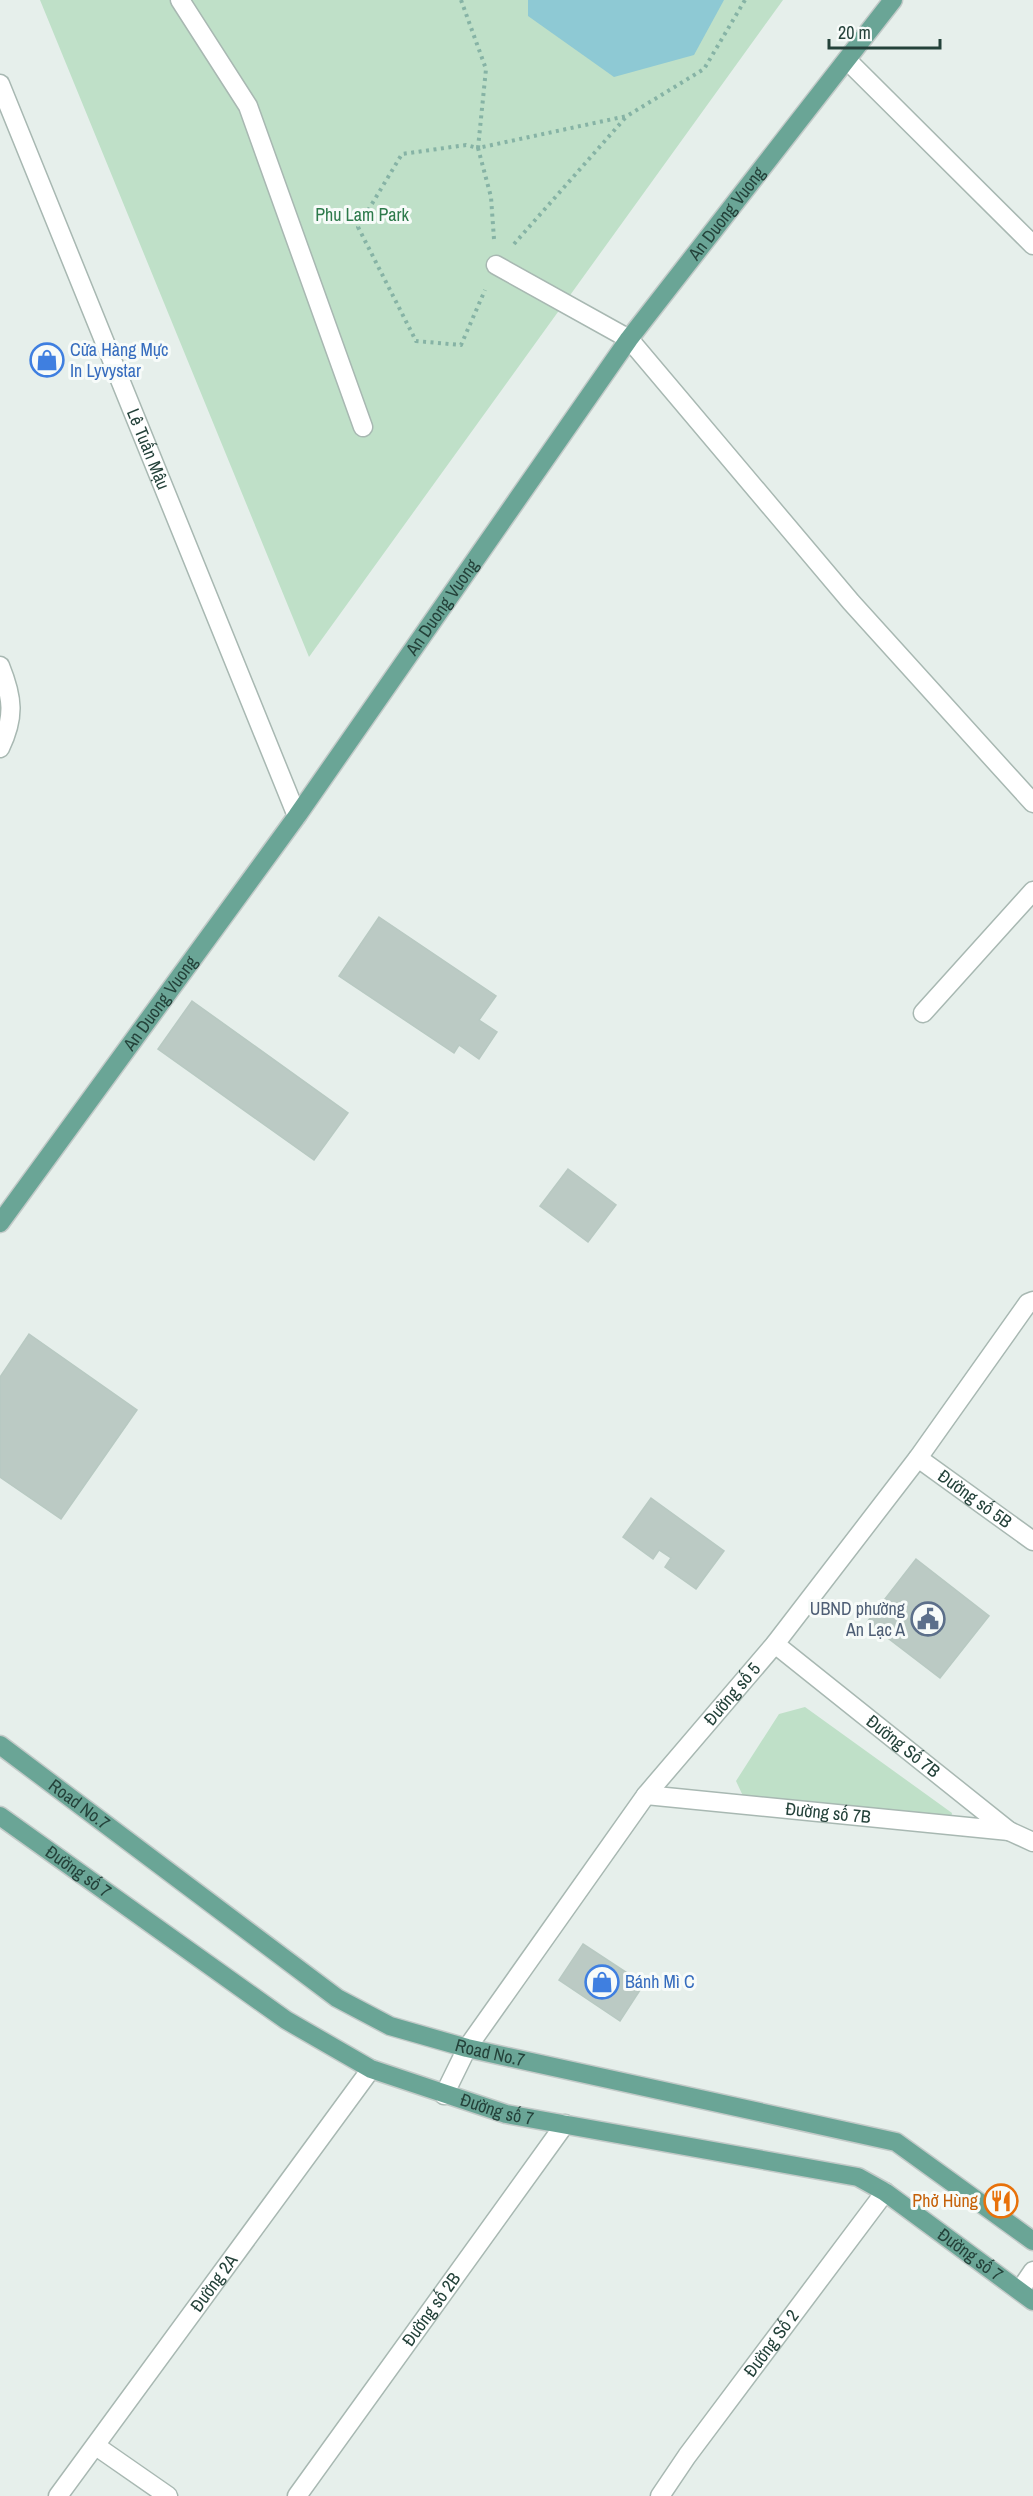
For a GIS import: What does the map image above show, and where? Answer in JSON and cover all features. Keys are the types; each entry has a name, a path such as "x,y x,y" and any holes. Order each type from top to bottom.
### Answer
{"main road":[{"name":"An Duong Vuong","path":"0,1223 297,816 629,339 894,0"},
{"name":"Road No.7","path":"0,1745 337,1998 390,2026 467,2048 896,2142 1033,2241"},
{"name":"Đường số 7","path":"0,1816 286,2020 371,2069 506,2114 858,2177 885,2192 1026,2295"}],"street":[{"path":"180,0 248,106 363,427"},
{"path":"847,60 1033,245"},
{"name":"Lê Tuấn Mậu","path":"0,84 297,816"},
{"path":"496,265 629,339 851,602 1033,803"},
{"path":"0,666 10,692 9,730 0,748"},
{"path":"923,1013 1033,891"},
{"name":"Đường số 5","path":"444,2095 467,2048 646,1795 775,1644 918,1458 1028,1303 1033,1301"},
{"name":"Đường số 5B","path":"918,1458 1033,1541"},
{"name":"Đường Số 7B","path":"775,1644 1009,1831 1033,1841"},
{"name":"Đường số 7B","path":"646,1795 1009,1831"},
{"name":"Đường 2A","path":"58,2496 371,2069"},
{"name":"Đường số 2B","path":"297,2496 565,2124"},
{"name":"Đường Số 2","path":"660,2496 687,2456 885,2192"},
{"path":"1026,2295 1033,2271"},
{"path":"96,2446 168,2496"}],"path":[{"path":"461,0 486,69 478,148"},
{"path":"496,265 627,116 704,69 745,0"},
{"path":"416,341 358,227 402,154 466,145 478,148 627,116"}],"green space":[{"name":"Phu Lam Park","path":"40,0 783,0 309,657"},
{"path":"805,1707 952,1813 950,1824 743,1796 736,1781 779,1714"}],"water":[{"path":"528,0 724,0 694,55 614,77 528,16"}],"building":[{"path":"379,917 496,996 479,1020 497,1032 479,1059 459,1045 454,1053 339,976"},
{"path":"192,1001 348,1113 314,1160 158,1049"},
{"path":"568,1169 616,1205 588,1242 540,1206"},
{"path":"29,1334 137,1410 61,1519 0,1477 0,1377"},
{"path":"651,1498 724,1551 696,1589 665,1567 671,1558 659,1550 653,1559 623,1537"},
{"name":"UBND phường An Lạc A","path":"916,1559 989,1616 940,1678 867,1622"},
{"name":"Bánh Mì C","path":"583,1944 644,1984 620,2021 559,1980"}],"place":[{"name":"Cửa Hàng Mực In Lyvystar","path":"47,360"},
{"name":"UBND phường An Lạc A","path":"928,1619"},
{"name":"Bánh Mì C","path":"602,1982"},
{"name":"Phở Hùng","path":"1001,2201"}]}
